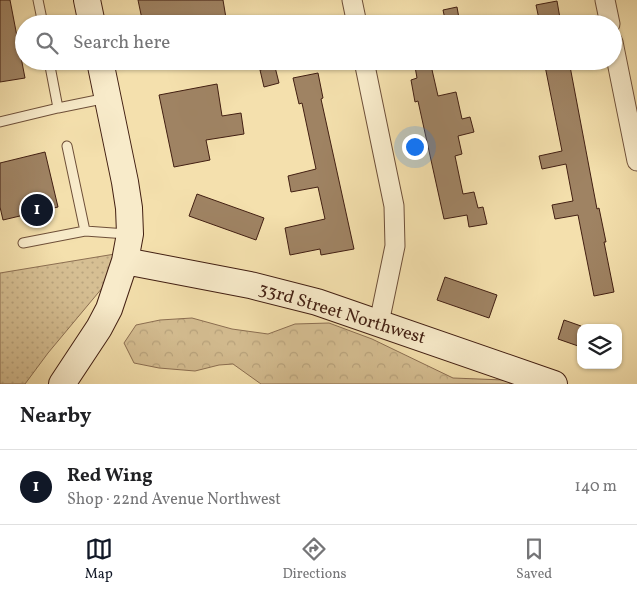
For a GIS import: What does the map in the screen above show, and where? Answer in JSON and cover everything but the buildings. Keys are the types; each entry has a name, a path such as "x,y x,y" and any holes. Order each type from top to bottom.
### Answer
{"street":[{"path":"88,0 90,15"},
{"path":"352,0 355,15"},
{"path":"605,0 608,15"},
{"path":"62,384 99,328 109,309 125,261 130,234 125,182 102,70"},
{"path":"366,70 394,206 396,229 393,262 379,323"},
{"path":"619,70 637,161"},
{"name":"33rd Street Northwest","path":"125,261 250,285 317,302 554,384"}],"lane":[{"path":"38,0 40,15"},
{"path":"52,70 58,108"},
{"path":"0,122 107,98"},
{"path":"67,146 85,230"},
{"path":"23,243 85,230 130,234"}],"green space":[{"path":"115,254 103,287 48,353 25,384 0,384 0,273"},
{"path":"192,318 232,329 268,334 295,324 329,323 372,339 453,378 504,380 518,384 261,384 233,364 219,365 195,371 159,368 134,363 124,343 136,325 160,320"}],"place":[{"name":"Red Wing","path":"37,210"}]}
